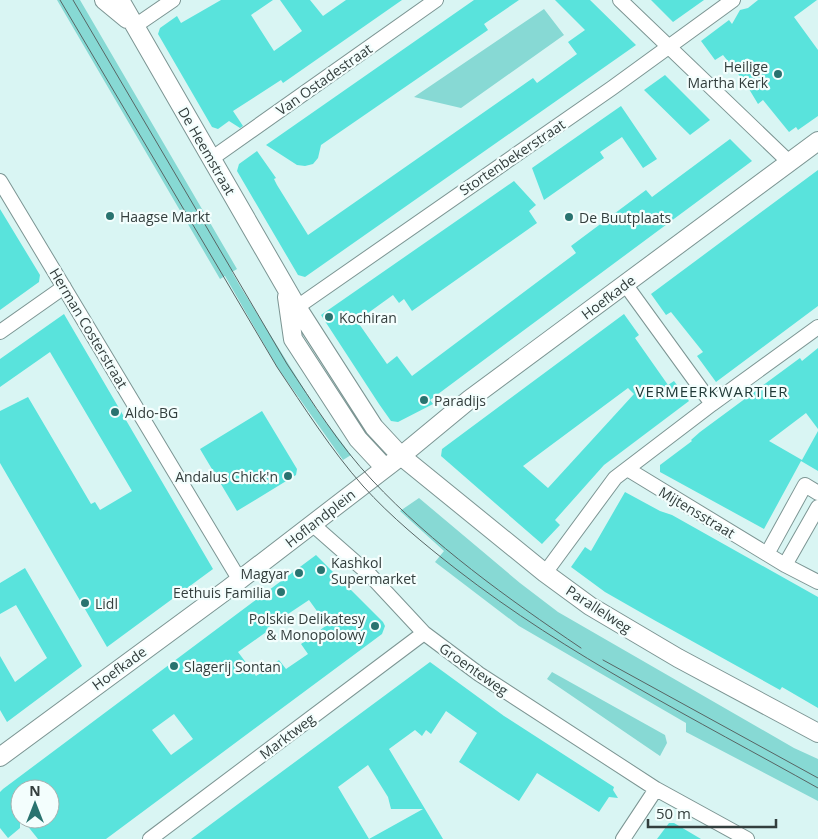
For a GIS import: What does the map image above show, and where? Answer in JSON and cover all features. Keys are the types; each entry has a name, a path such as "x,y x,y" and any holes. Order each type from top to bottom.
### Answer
{"street":[{"name":"De Heemstraat","path":"104,0 135,26"},
{"name":"De Heemstraat","path":"120,0 280,277 293,310 374,427 401,456"},
{"path":"135,26 173,0"},
{"name":"Van Ostadestraat","path":"211,158 436,0"},
{"path":"620,0 789,162"},
{"name":"Stortenbekerstraat","path":"293,310 612,88 733,0"},
{"name":"Hoefkade","path":"401,456 470,399 818,141"},
{"name":"Herman Costerstraat","path":"0,181 239,579"},
{"path":"625,284 712,404"},
{"path":"0,332 64,287"},
{"name":"De Heemstraat","path":"293,310 293,340 358,439 385,468"},
{"path":"545,573 615,478 629,470 712,404 818,327"},
{"name":"Hoflandplein","path":"239,579 401,456"},
{"name":"Parallelweg","path":"401,456 545,573 606,616 678,658 818,733"},
{"name":"Mijtensstraat","path":"629,470 785,565 818,582"},
{"path":"767,554 805,486 818,493"},
{"path":"785,565 818,507"},
{"name":"Groenteweg","path":"312,524 370,575 424,633 479,674 656,789 747,839"},
{"name":"Hoefkade","path":"0,757 239,579"},
{"name":"Marktweg","path":"150,839 424,633"},
{"path":"623,839 656,789"}],"shaded area":[{"path":"57,0 80,0 237,269 232,272 240,286 317,410 351,455 343,460 277,367 225,276 220,279"},
{"path":"544,9 564,35 461,108 414,97"},
{"path":"419,498 520,583 558,612 794,748 818,759 818,801 686,732 686,723 519,626 435,562 444,551 400,511"},
{"path":"552,672 665,735 667,743 660,756 547,679"}],"building":[{"path":"221,0 273,0 251,15 274,51 302,31 280,0 310,0 323,16 346,0 402,0 283,83 281,80 233,111 243,126 240,128 229,121 218,129 212,127 158,34 160,28 177,16 181,23"},
{"path":"474,0 519,0 484,24 488,30 321,145 318,158 313,164 297,165 266,145"},
{"path":"555,0 590,0 636,45 305,277 298,275 237,171 239,164 257,151 276,178 274,179 277,185 308,235 533,78 537,83 577,54 568,42 585,30"},
{"path":"651,0 704,0 673,22"},
{"name":"Heilige Martha Kerk","path":"758,0 817,0 794,17 818,50 818,116 798,130 796,127 789,132 763,100 758,104 746,84 723,55 715,60 701,41 729,20 732,24 740,10 748,8"},
{"path":"665,75 710,120 690,135 644,90"},
{"path":"621,106 657,159 643,168 622,137 600,152 604,158 544,200 532,168"},
{"path":"730,139 752,161 430,400 433,404 398,422 391,421 321,315 514,181 536,205 529,211 537,223 412,311 404,299 399,303 393,295 357,321 387,364 397,356 412,376 576,253 571,246 646,190 652,197"},
{"path":"818,170 818,306 716,382 697,356 703,352 671,312 666,315 651,294"},
{"path":"0,209 40,275 39,282 0,310"},
{"path":"64,314 213,569 107,647 0,463 0,411 28,397 91,504 95,502 100,510 132,491 50,352 0,387 0,359"},
{"path":"624,314 639,335 635,338 668,385 674,381 689,401 604,465 555,520 560,525 542,544 441,456 442,449","holes":["628,388 634,394 548,488 523,466"]},
{"path":"818,348 818,429 806,413 769,441 802,460 818,431 818,471 801,461 764,529 660,472 660,465 692,441 700,432 800,358 802,361"},
{"path":"262,411 297,469 296,475 237,511 200,449"},
{"path":"625,492 660,511 672,515 818,597 818,708 782,687 780,690 654,620 605,592 571,567 585,547 591,551"},
{"path":"316,555 383,622 385,626 382,634 106,839 38,839 30,829 60,829 60,779 16,779","holes":["309,600 327,625 301,644 308,654 286,669 279,660 256,676 238,652 269,630 267,628","174,714 193,739 171,755 152,730"]},
{"path":"25,568 82,666 7,722 0,710 0,656 15,682 47,658 16,605 0,614 0,583"},
{"path":"430,662 504,716 614,787 613,790 618,798 609,797 599,812 537,773 519,801 459,762 477,733 446,711 431,734 426,730 422,736 415,730 389,749 443,839 191,839","holes":["368,765 388,797 391,809 423,809 369,839 338,787"]},
{"path":"10,784 10,829 19,829 8,838 0,828 0,792"},
{"path":"669,823 674,823 701,839 657,839"}],"tram line":[{"path":"60,0 277,367 351,472 385,509 456,569 499,601 543,630 633,685 818,788"},
{"path":"73,0 287,364 348,453 395,504 445,549 498,590 581,648"},
{"path":"603,660 818,778"}],"place":[{"name":"Heilige Martha Kerk","path":"778,74"},
{"name":"Haagse Markt","path":"110,216"},
{"name":"De Buutplaats","path":"569,217"},
{"name":"Kochiran","path":"329,317"},
{"name":"Paradijs","path":"424,400"},
{"name":"Aldo-BG","path":"115,412"},
{"name":"Andalus Chick'n","path":"288,476"},
{"name":"Kashkol Supermarket","path":"321,570"},
{"name":"Magyar","path":"299,573"},
{"name":"Eethuis Familia","path":"281,592"},
{"name":"Lidl","path":"85,603"},
{"name":"Polskie Delikatesy & Monopolowy","path":"375,626"},
{"name":"Slagerij Sontan","path":"174,666"}],"district":[{"name":"VERMEERKWARTIER","path":"712,391"}]}
